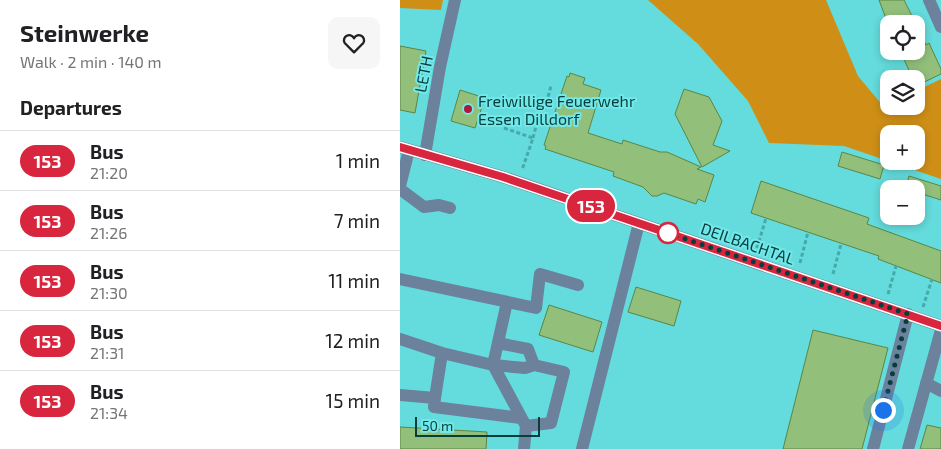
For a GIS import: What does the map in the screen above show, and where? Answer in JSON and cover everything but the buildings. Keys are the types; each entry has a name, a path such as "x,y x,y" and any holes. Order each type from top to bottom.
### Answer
{"street":[{"name":"LETH","path":"425,155 440,67 455,0"},
{"path":"929,0 941,27"},
{"name":"DEILBACHTAL","path":"405,149 518,182 914,316 941,328"},
{"path":"405,149 400,188 424,207 439,205 450,208"},
{"path":"582,449 640,223"},
{"path":"400,279 536,308 540,274 578,286"},
{"path":"507,302 493,365 523,422 524,449"},
{"path":"873,449 914,316"},
{"path":"908,449 941,328"},
{"path":"400,339 442,353 493,365 525,368 534,365 564,372 551,423 523,422 434,407 442,353"},
{"path":"498,342 528,349 534,365"},
{"path":"926,383 941,391"},
{"path":"400,395 435,398"}],"path":[{"path":"518,182 533,138 536,118 545,108 551,86"},
{"path":"504,128 533,138"},
{"path":"753,262 766,218"},
{"path":"796,277 808,232"},
{"path":"829,288 841,244"},
{"path":"884,306 896,266"},
{"path":"914,316 932,279"}],"shaded area":[{"path":"400,0 443,0 441,10 400,8"},
{"path":"648,0 826,0 858,76 880,102 880,115 925,115 925,87 941,79 941,179 915,170 925,170 925,125 880,125 880,158 844,146 769,143 748,101 698,44"}],"bus line":[{"name":"153","path":"400,147 503,177 600,209 941,326"}],"place":[{"name":"Freiwillige Feuerwehr Essen Dilldorf","path":"468,109"}],"route":[{"path":"668,233 908,314 883,410"}]}
